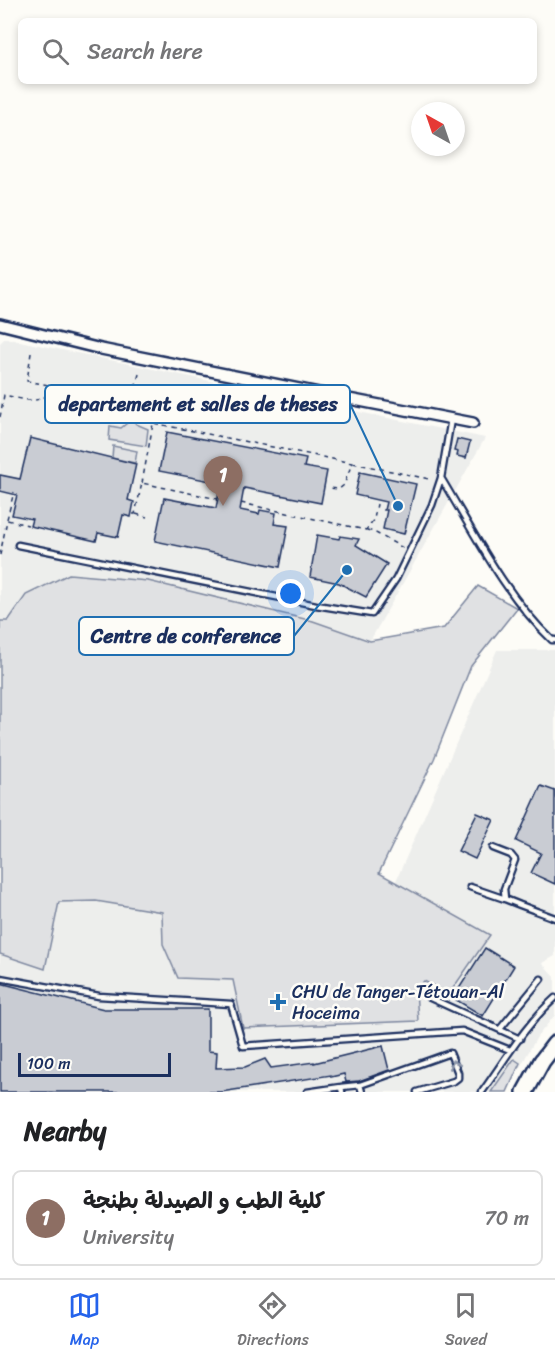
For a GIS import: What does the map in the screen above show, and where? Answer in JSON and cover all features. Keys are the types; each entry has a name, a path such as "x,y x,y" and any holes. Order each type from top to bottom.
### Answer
{"main road":[{"path":"525,1092 542,1061 555,1044"}],"street":[{"path":"0,324 101,349 473,423"}],"lane":[{"path":"18,545 372,615 396,579 432,506 441,478 451,419"},
{"path":"441,478 500,575 536,625 552,640 555,640"},
{"path":"493,848 511,855 515,860 504,889 505,899"},
{"path":"470,887 555,918"},
{"path":"0,978 99,996 231,1004 243,1046 462,1031 510,1050"},
{"path":"500,1029 541,979"},
{"path":"428,997 520,1039"},
{"path":"482,1092 510,1050 542,1010 555,998"},
{"path":"307,1092 341,1090 360,1085 450,1053 458,1078 417,1092"},
{"path":"360,1085 362,1092"}],"path":[{"path":"31,353 27,381 135,401"},
{"path":"139,374 134,392 134,412 141,419 429,479"},
{"path":"0,417 4,396 39,400 49,395 55,387"},
{"path":"147,518 134,514 153,423"},
{"path":"329,488 339,489 344,485 352,463"},
{"path":"142,483 218,499"},
{"path":"0,555 14,492"},
{"path":"241,503 374,532 410,551"},
{"path":"366,530 374,519 377,504"},
{"path":"7,520 28,525"}],"shaded area":[{"path":"5,338 485,438 370,641 313,621 148,581 69,574 26,595 7,622 0,621 0,343"},
{"path":"132,419 136,424 148,429 146,446 109,440 110,426 121,428"},
{"path":"113,446 137,451 135,463 112,458"},
{"path":"69,574 148,581 313,621 370,641 444,628 478,586 517,608 471,666 434,759 379,873 490,935 449,994 424,981 416,989 418,1021 243,1028 233,980 178,978 163,944 162,912 96,901 59,902 45,969 0,954 0,621 8,621 26,595"},
{"name":"CHU de Tanger-Tétouan-Al Hoceima","path":"497,650 555,650 555,956 542,963 555,977 555,1015 537,1037 506,1092 0,1092 0,954 45,969 59,902 96,901 191,917 395,883"},
{"path":"514,1059 520,1063 507,1092 491,1092"}],"building":[{"path":"167,432 306,459 304,467 327,471 321,503 244,488 240,510 259,514 260,510 276,513 274,524 288,526 280,567 155,541 164,498 216,508 221,483 159,471"},
{"path":"30,438 136,464 128,500 134,502 131,517 123,515 118,537 98,533 96,541 30,526 32,519 12,515 17,495 0,491 0,475 20,479"},
{"path":"457,439 470,442 466,458 457,456 458,452 454,451"},
{"path":"360,472 416,484 404,534 383,529 387,510 384,510 386,502 355,495"},
{"path":"317,535 339,539 340,536 359,539 356,545 387,564 366,597 339,583 310,577"},
{"path":"541,786 555,791 555,884 531,873 541,853 516,841"},
{"path":"477,813 494,820 475,859 458,851"},
{"path":"485,948 514,966 483,1016 453,998"},
{"path":"0,983 104,1009 208,1009 208,1051 217,1052 216,1068 245,1067 265,1059 271,1068 314,1063 383,1046 389,1070 359,1081 346,1082 344,1074 331,1077 331,1075 221,1092 0,1092"}],"place":[{"name":"كلية الطب و الصيدلة بطنجة","path":"223,506"},
{"name":"departement et salles de theses","path":"398,506"},
{"name":"Centre de conference","path":"347,570"},
{"name":"CHU de Tanger-Tétouan-Al Hoceima","path":"278,1002"}]}
